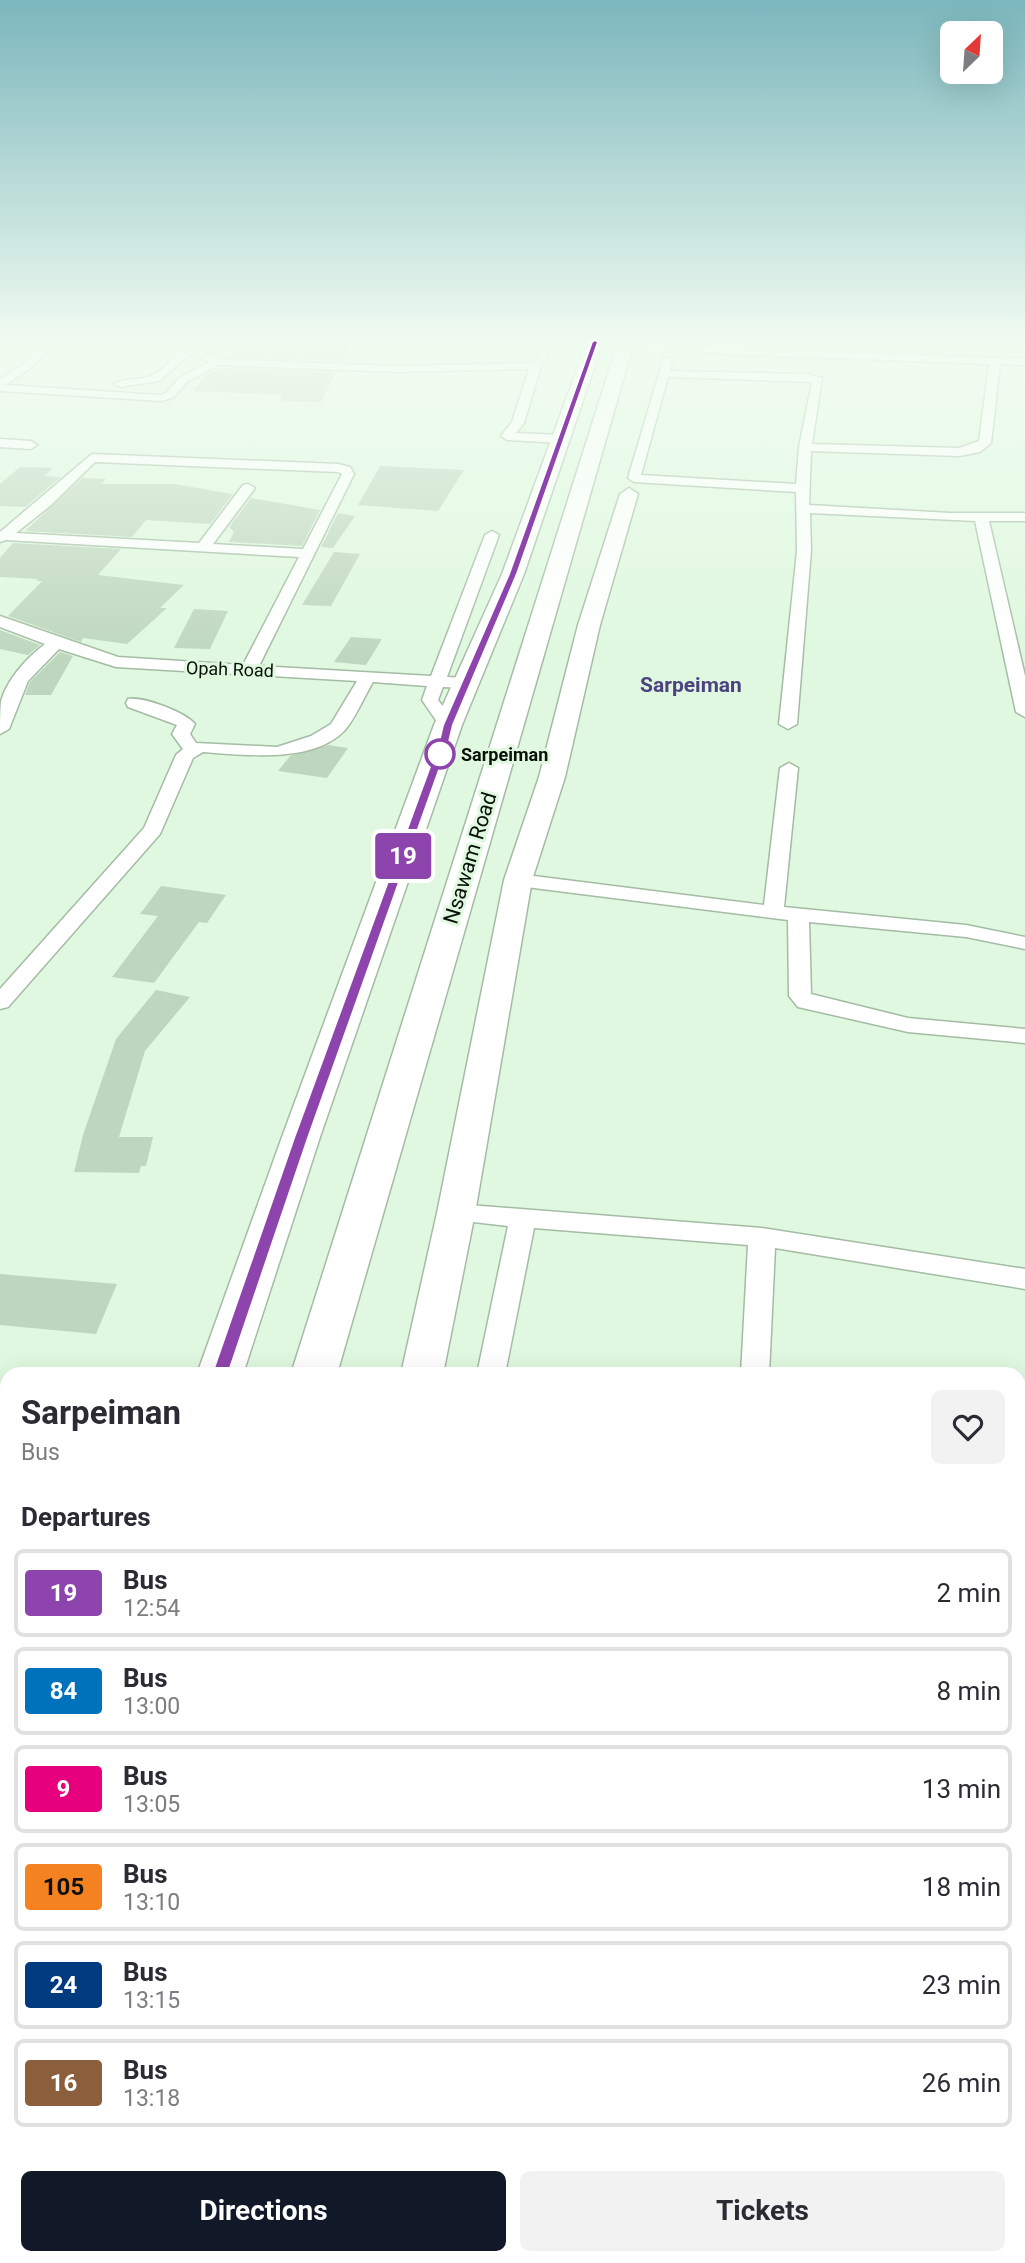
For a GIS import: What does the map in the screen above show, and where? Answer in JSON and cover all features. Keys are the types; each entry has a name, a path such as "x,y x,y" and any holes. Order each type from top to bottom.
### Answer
{"highway":[{"path":"222,1367 448,725 513,574 558,448"},
{"name":"Nsawam Road","path":"316,1367 556,570 582,493 592,448"}],"main road":[{"path":"423,1367 456,1213 518,880 552,777 589,625 631,486"}],"street":[{"path":"642,448 631,486 802,488"},
{"path":"788,724 804,551 805,509 802,488 805,448"},
{"path":"824,448 959,452 978,448"},
{"path":"1,537 47,502 92,458 346,470 348,474 305,553 249,669"},
{"path":"202,547 248,488"},
{"path":"805,509 950,517 1025,517"},
{"path":"981,516 1025,712"},
{"path":"448,725 430,700 492,535"},
{"path":"1,537 305,553"},
{"name":"Opah Road","path":"0,621 116,662 466,683"},
{"path":"0,729 20,677 31,662 56,643"},
{"path":"0,1002 153,830 185,755 192,750 213,747 278,752 317,740 338,727 368,676"},
{"path":"134,703 179,718 186,724 181,734 192,750"},
{"path":"773,912 789,768"},
{"path":"518,880 773,912 954,929 1025,943"},
{"path":"797,914 800,996 806,1002 908,1025 1025,1036"},
{"path":"456,1213 762,1237 1025,1279"},
{"path":"492,1367 523,1219"},
{"path":"755,1367 762,1237"}],"building":[{"path":"380,466 464,470 438,511 358,505"},
{"path":"20,467 53,468 45,476 61,477 25,507 0,506 0,484"},
{"path":"82,478 106,479 101,484 174,484 233,494 210,524 146,520 132,537 25,531"},
{"path":"251,498 320,510 302,546 229,542 234,532 229,527"},
{"path":"338,513 355,516 333,548 321,547"},
{"path":"13,543 121,549 98,575 184,585 160,608 167,608 127,644 83,638 81,642 8,616 42,581 0,577 0,558"},
{"path":"334,552 360,554 331,606 302,605"},
{"path":"194,609 228,611 210,649 174,648"},
{"path":"0,630 40,645 28,655 0,649"},
{"path":"351,637 382,639 366,665 334,662"},
{"path":"60,652 73,656 51,695 25,695 30,682"},
{"path":"328,745 348,748 327,778 278,771 290,756"},
{"path":"161,886 226,895 207,923 199,922 154,983 112,977 158,916 140,914"},
{"path":"156,990 190,997 145,1051 119,1137 153,1137 146,1166 141,1166 139,1173 74,1172 83,1135 116,1039"},
{"path":"0,1274 117,1284 96,1334 0,1325"}],"bus line":[{"name":"19","path":"222,1367 448,725 513,574 558,448"}],"place":[{"name":"Sarpeiman","path":"440,754"}],"district":[{"name":"Sarpeiman","path":"691,685"}]}
